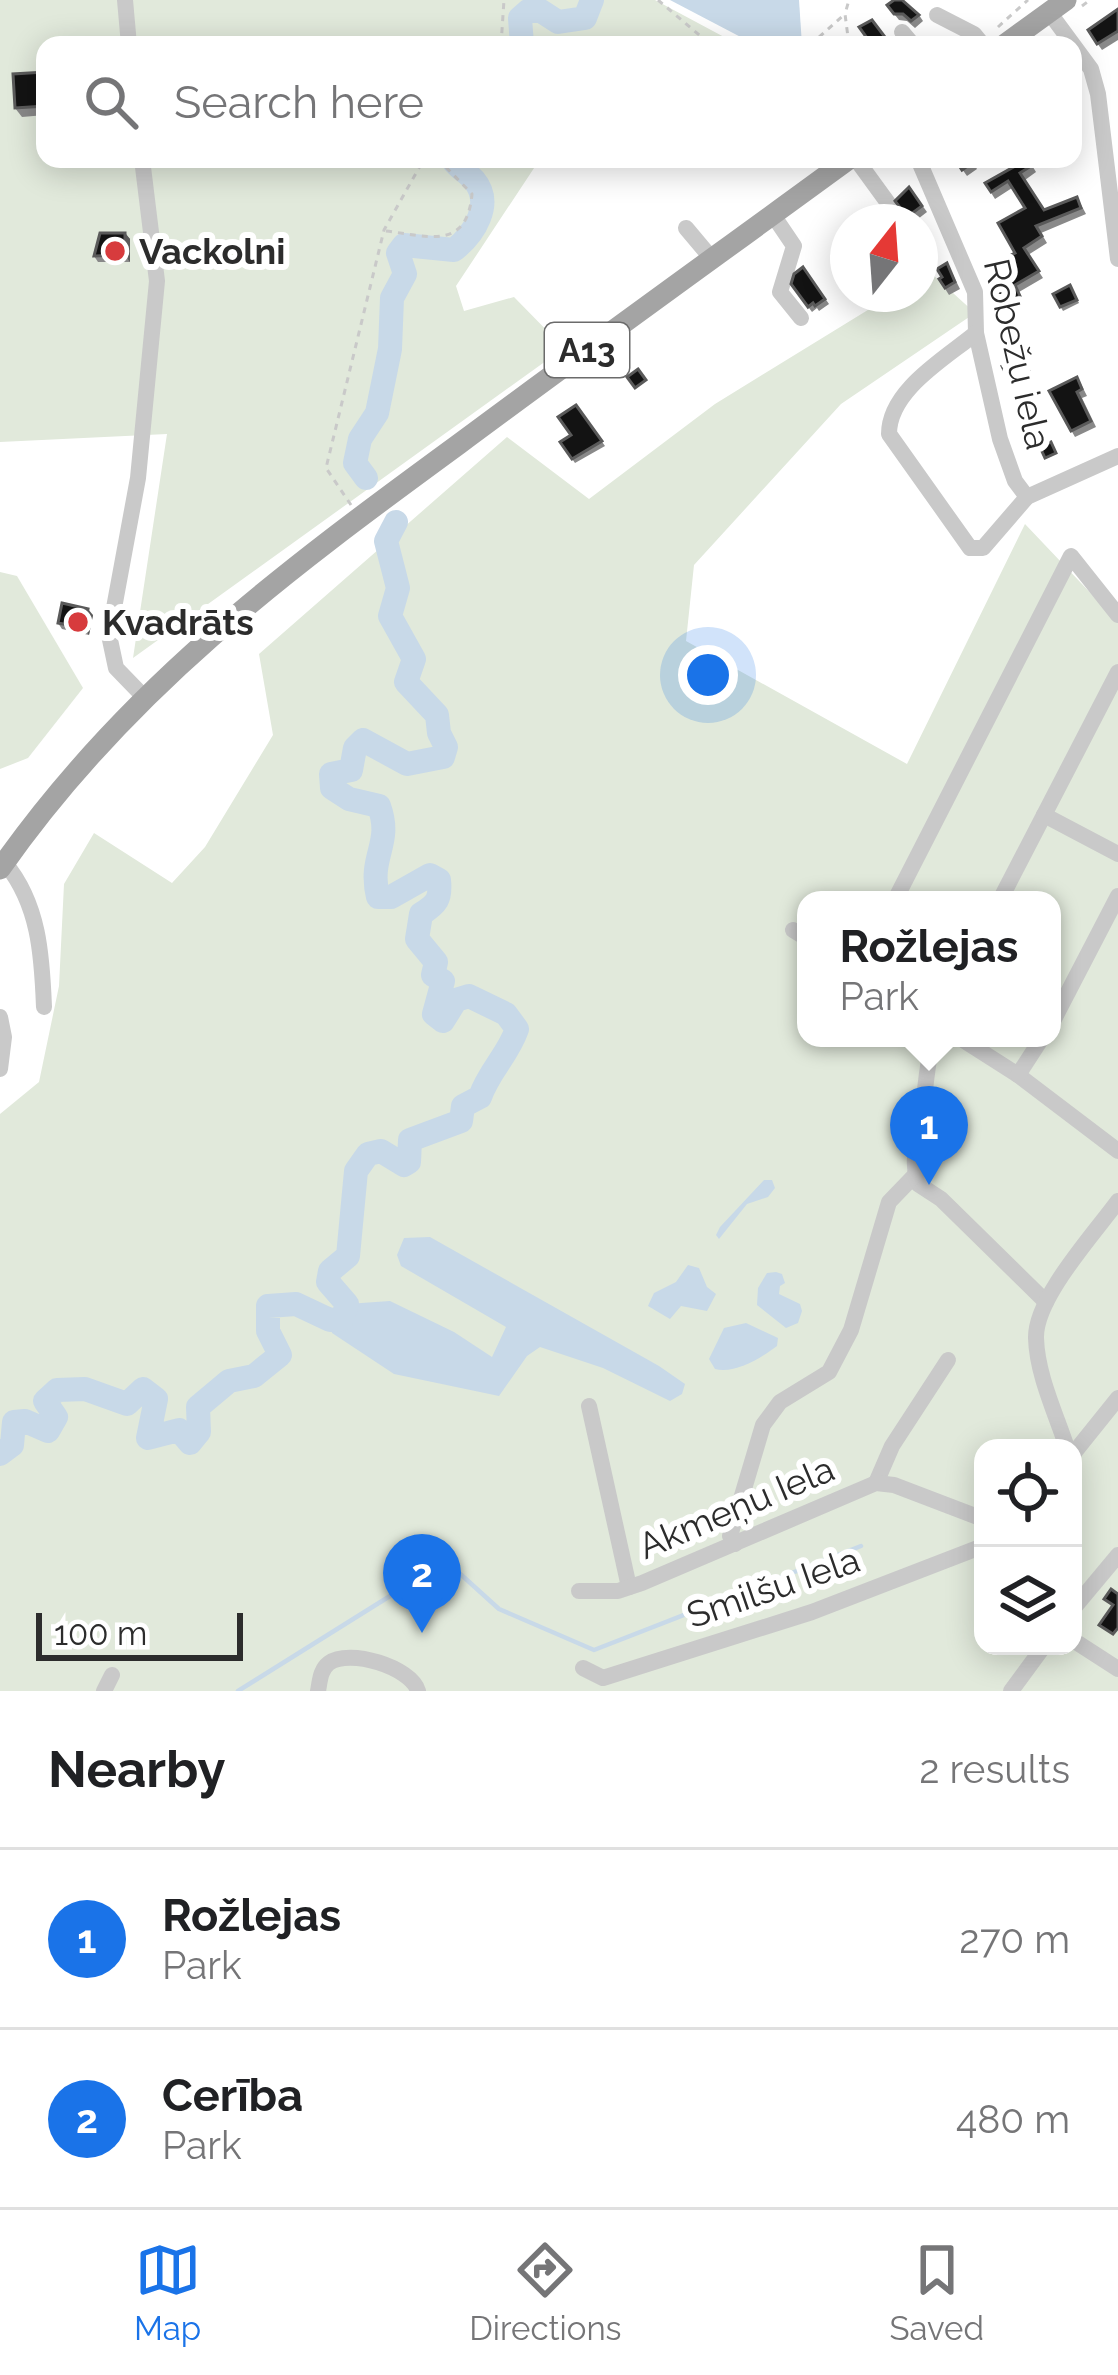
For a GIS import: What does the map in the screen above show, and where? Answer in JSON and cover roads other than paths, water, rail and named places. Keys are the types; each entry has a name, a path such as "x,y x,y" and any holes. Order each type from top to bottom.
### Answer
{"main road":[{"path":"1016,36 1057,6"},
{"name":"A13","path":"2,866 75,773 235,613 325,541 839,168"}],"street":[{"path":"125,0 128,36"},
{"path":"1057,6 1073,36"},
{"path":"937,15 973,36"},
{"path":"1082,54 1098,94 1118,259"},
{"path":"143,168 157,281 139,478 110,635 116,668 146,698"},
{"path":"860,168 889,203"},
{"name":"Robežu iela","path":"922,168 975,292 976,333 1000,439 1015,481 1027,497"},
{"path":"773,215 794,246 780,292 801,318"},
{"path":"686,228 712,259"},
{"path":"976,333 903,395 893,411 889,434 970,548 983,548 1027,497 1113,458 1118,478"},
{"path":"900,891 1071,556 1118,615"},
{"path":"1005,891 1118,672"},
{"path":"1044,815 1118,854"},
{"path":"2,866 26,888 42,959 44,1007"},
{"path":"1061,1006 1118,896"},
{"path":"0,1017 4,1037 0,1069"},
{"path":"931,1047 912,1159 918,1184 941,1199 1046,1301"},
{"path":"974,1047 1118,1151"},
{"path":"1018,1075 1036,1047"},
{"path":"735,1544 730,1536 763,1425 780,1402 829,1372 851,1330 889,1202 915,1174"},
{"path":"1066,1439 1043,1375 1036,1335 1046,1301 1118,1201"},
{"path":"876,1483 892,1446 948,1360"},
{"path":"1081,1439 1118,1398"},
{"path":"589,1406 629,1587"},
{"name":"Akmeņu Iela","path":"579,1591 629,1587 876,1483 894,1485 974,1516"},
{"name":"Smilšu Iela","path":"583,1668 603,1678 812,1612 980,1547"},
{"path":"1082,1598 1118,1555"},
{"path":"1082,1645 1116,1663"},
{"path":"1011,1691 1037,1655"},
{"path":"318,1691 321,1672 343,1658 404,1671 418,1691"}],"water":[{"path":"670,0 799,0 801,36 739,36"},
{"path":"764,1180 772,1180 775,1188 768,1197 747,1204 719,1239 720,1227"},
{"path":"430,1237 659,1366 685,1384 682,1394 670,1401 603,1368 540,1347 527,1356 499,1396 394,1374 332,1333 330,1320 342,1319 347,1304 390,1301 454,1332 492,1357 506,1327 401,1266 397,1255 404,1238"},
{"path":"688,1265 699,1268 707,1287 716,1294 707,1311 681,1306 670,1319 648,1306 654,1293 676,1282"},
{"path":"776,1272 785,1283 779,1294 800,1304 802,1311 798,1323 786,1328 757,1305 758,1288 767,1273"},
{"path":"746,1323 778,1338 777,1346 739,1367 715,1369 709,1359 724,1328"}],"waterway":[{"path":"521,36 520,18 528,11 541,11 558,22 585,18 592,0"},
{"path":"366,478 355,463 360,439 377,413 390,349 392,298 405,274 398,253 404,245 454,250 468,236 479,218 482,199 480,189 461,168"},
{"path":"0,1454 12,1445 14,1422 25,1421 48,1431 56,1417 45,1401 57,1390 85,1389 127,1404 143,1389 156,1399 148,1438 179,1430 190,1443 199,1432 198,1407 229,1381 254,1376 280,1355 268,1331 268,1306 296,1304 330,1320 342,1319 347,1304 328,1282 330,1271 348,1256 356,1171 368,1154 381,1151 404,1165 409,1162 410,1140 461,1121 463,1106 480,1097 517,1029 506,1014 469,996 456,1000 443,1021 434,1014 443,981 433,975 436,962 417,939 421,914 434,904 439,880 430,875 391,897 378,897 376,871 383,831 379,806 349,799 332,788 331,774 351,770 355,748 363,740 407,764 443,757 446,747 437,715 406,682 414,659 390,616 398,588 386,541 396,522"},
{"path":"238,1691 446,1561 499,1609 594,1650 861,1546"}],"place":[{"name":"Vackolni","path":"115,251"},
{"name":"Kvadrāts","path":"78,622"},
{"name":"Rožlejas","path":"929,1185"},
{"name":"Cerība","path":"422,1633"}]}
